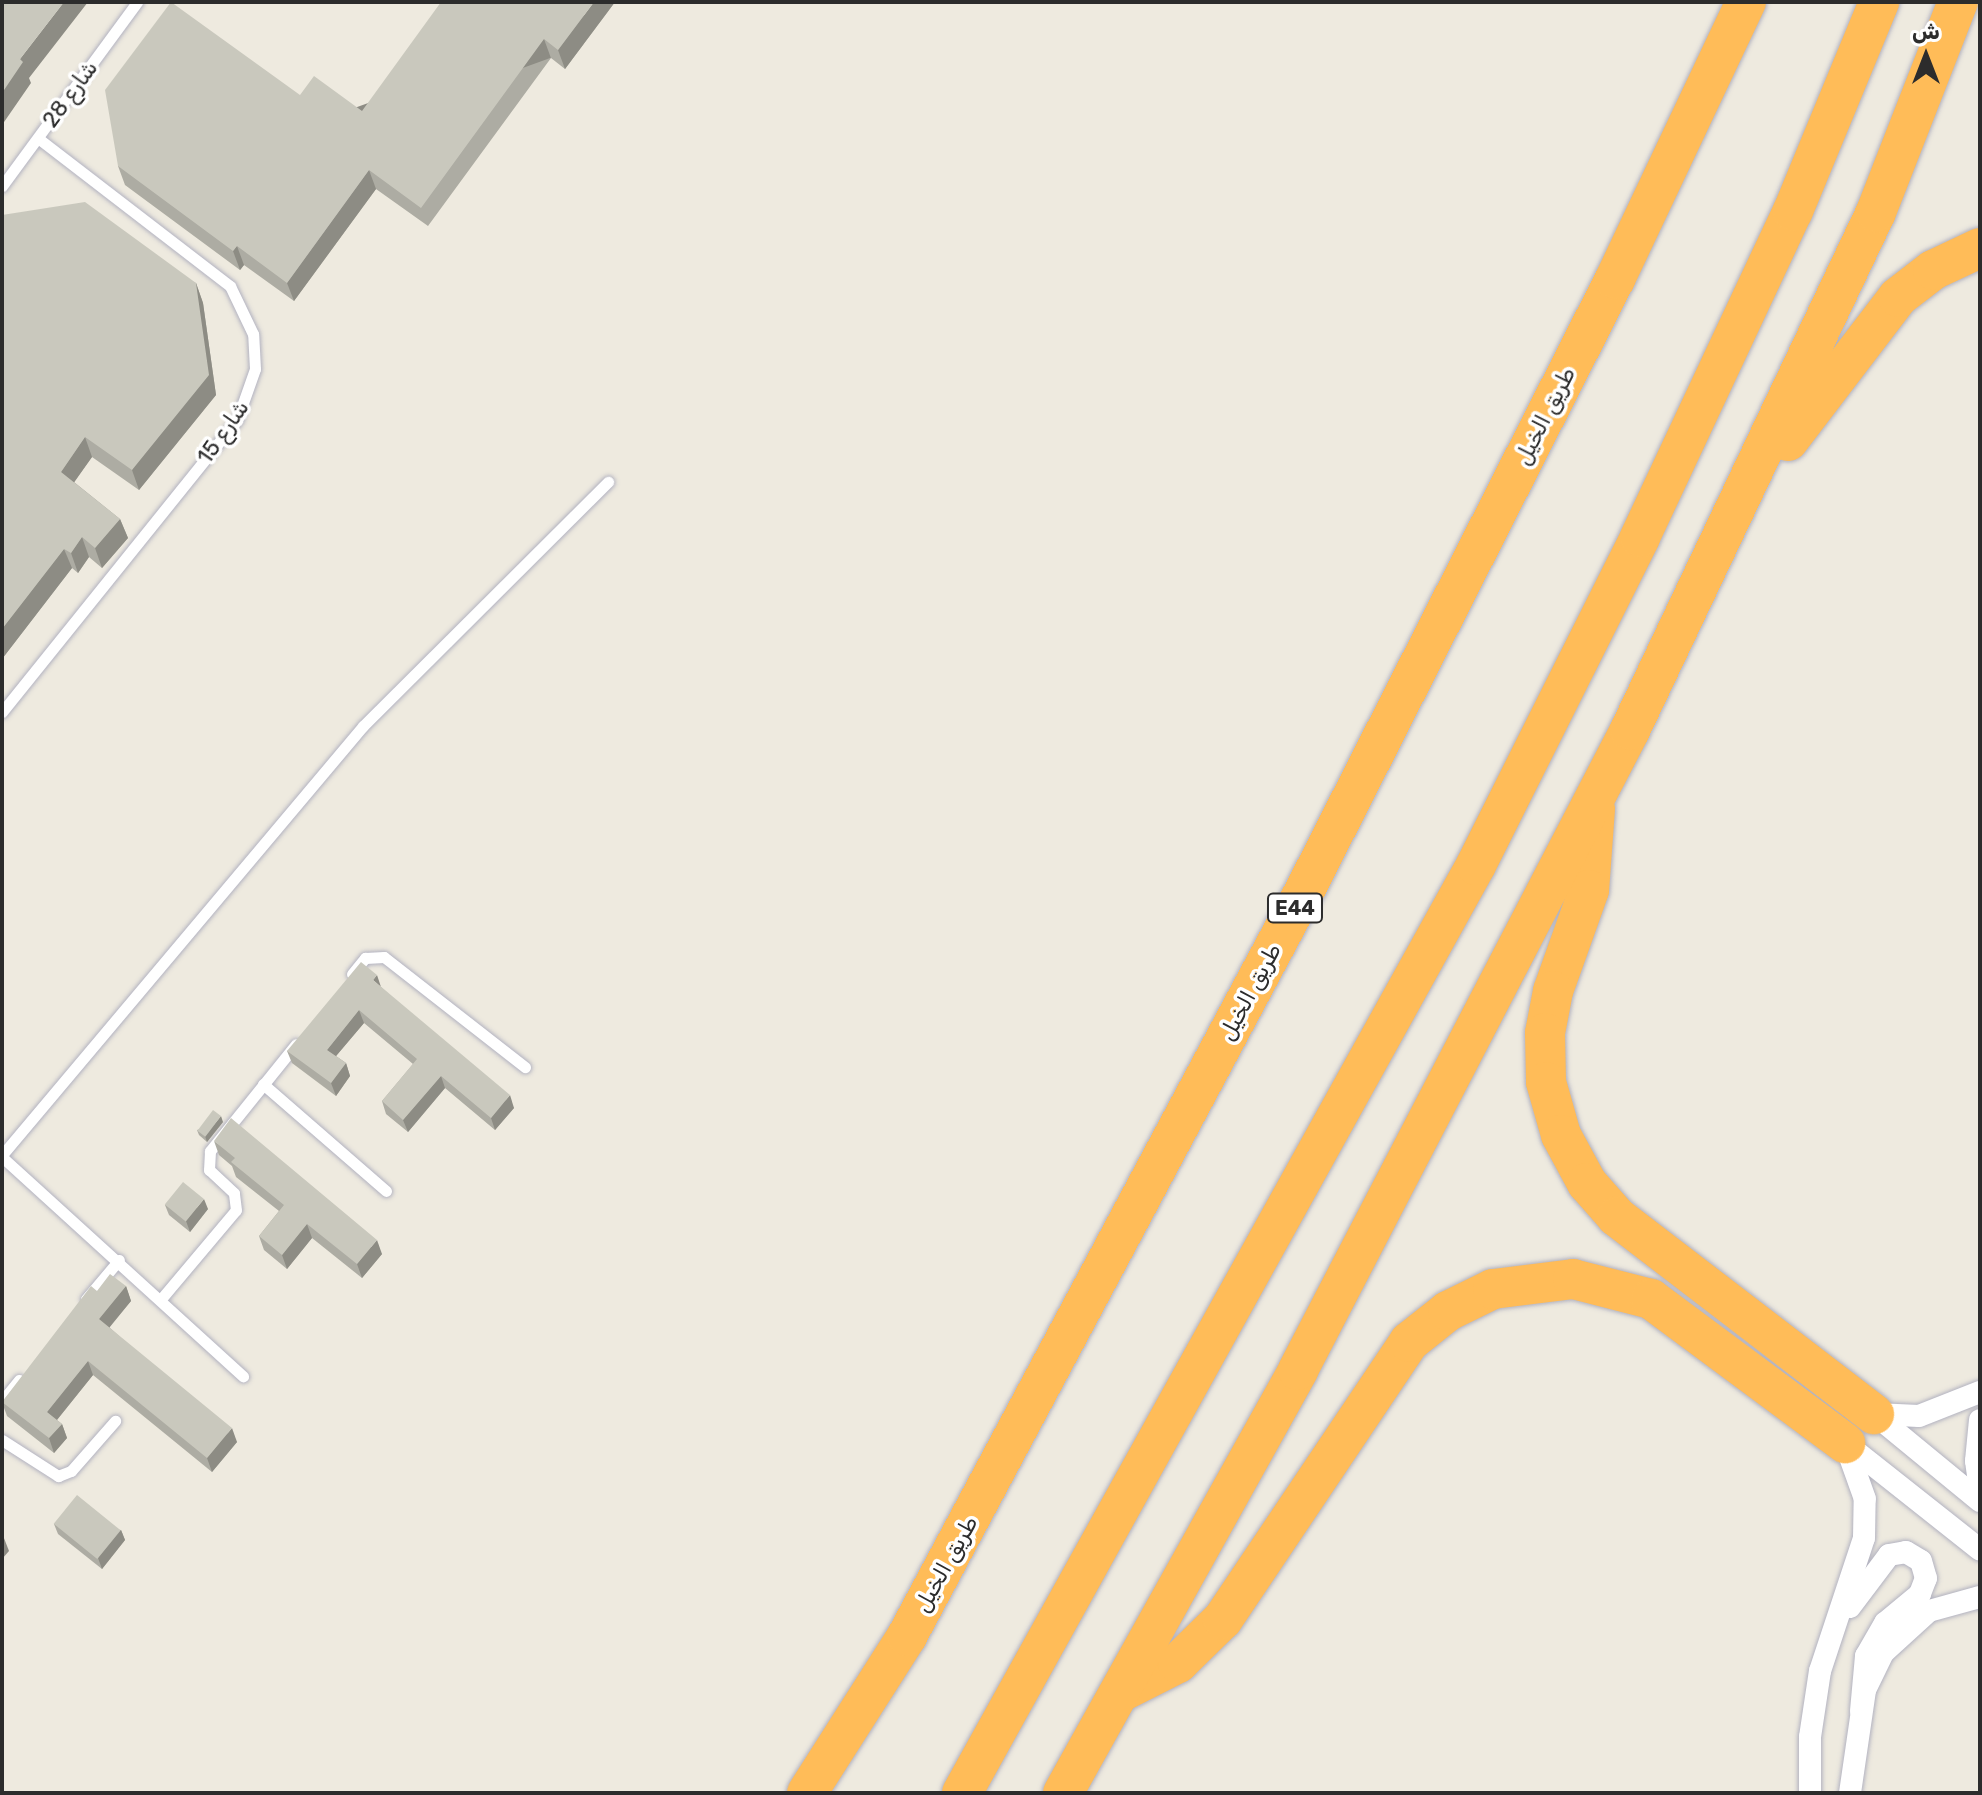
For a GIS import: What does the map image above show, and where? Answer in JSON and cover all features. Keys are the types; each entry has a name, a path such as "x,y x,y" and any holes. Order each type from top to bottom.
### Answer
{"highway":[{"name":"طريق الخيل","path":"807,1793 914,1622 1308,884 1615,279 1746,2"},
{"path":"962,1793 1476,865 1633,552 1746,311 1879,2"},
{"path":"1063,1793 1123,1691 1298,1370 1595,798 1744,498 1876,212 1958,2"},
{"path":"1744,498 1898,297 1933,270 1980,248"},
{"path":"1595,798 1589,890 1553,991 1545,1033 1546,1082 1561,1135 1587,1183 1617,1217 1874,1414"},
{"path":"1123,1691 1178,1663 1223,1619 1409,1342 1448,1311 1493,1289 1573,1279 1651,1299 1845,1443"}],"street":[{"path":"1874,1414 1919,1416 1980,1392"},
{"path":"1874,1414 1980,1501"},
{"path":"1980,1420 1976,1461 1980,1488"},
{"path":"1845,1443 1980,1550"},
{"path":"1810,1793 1813,1704 1828,1639 1859,1558 1865,1528 1861,1479 1845,1443"},
{"path":"1828,1639 1889,1555 1906,1552 1921,1561 1925,1586 1885,1623 1866,1656 1850,1793"},
{"path":"1861,1711 1872,1671 1896,1636 1929,1611 1980,1597"}],"lane":[{"name":"شارع 28","path":"2,186 137,2"},
{"name":"شارع 15","path":"2,712 237,420 255,369 248,317 230,286 38,138"},
{"path":"243,1376 2,1156 363,726 608,482"},
{"path":"341,988 365,958 384,957 525,1067"},
{"path":"161,1299 236,1210 234,1193 209,1170 207,1157 302,1036"},
{"path":"263,1084 386,1191"},
{"path":"80,1307 119,1260"},
{"path":"2,1401 31,1366"},
{"path":"2,1440 58,1476 71,1471 115,1421"}],"building":[{"path":"2,2 64,2 20,59 23,62 2,93"},
{"path":"171,2 300,95 314,76 362,111 441,2 594,2 558,50 544,39 421,208 369,170 287,283 237,246 233,251 118,166 105,90"},
{"path":"85,202 196,283 209,375 132,470 85,437 61,472 120,519 95,548 82,537 71,553 64,549 2,629 2,215"},
{"path":"361,962 377,975 373,980 510,1095 491,1118 441,1076 403,1120 382,1101 417,1059 359,1010 327,1050 346,1063 331,1083 287,1051"},
{"path":"213,1110 221,1116 205,1137 197,1131"},
{"path":"231,1118 377,1240 357,1264 307,1224 282,1255 259,1236 284,1205 231,1162 235,1158 214,1141"},
{"path":"183,1182 204,1199 186,1222 165,1205"},
{"path":"110,1274 126,1286 99,1319 232,1428 207,1458 88,1361 47,1412 62,1424 49,1438 2,1402 91,1286 97,1291"},
{"path":"77,1495 121,1530 97,1559 54,1524"}]}
